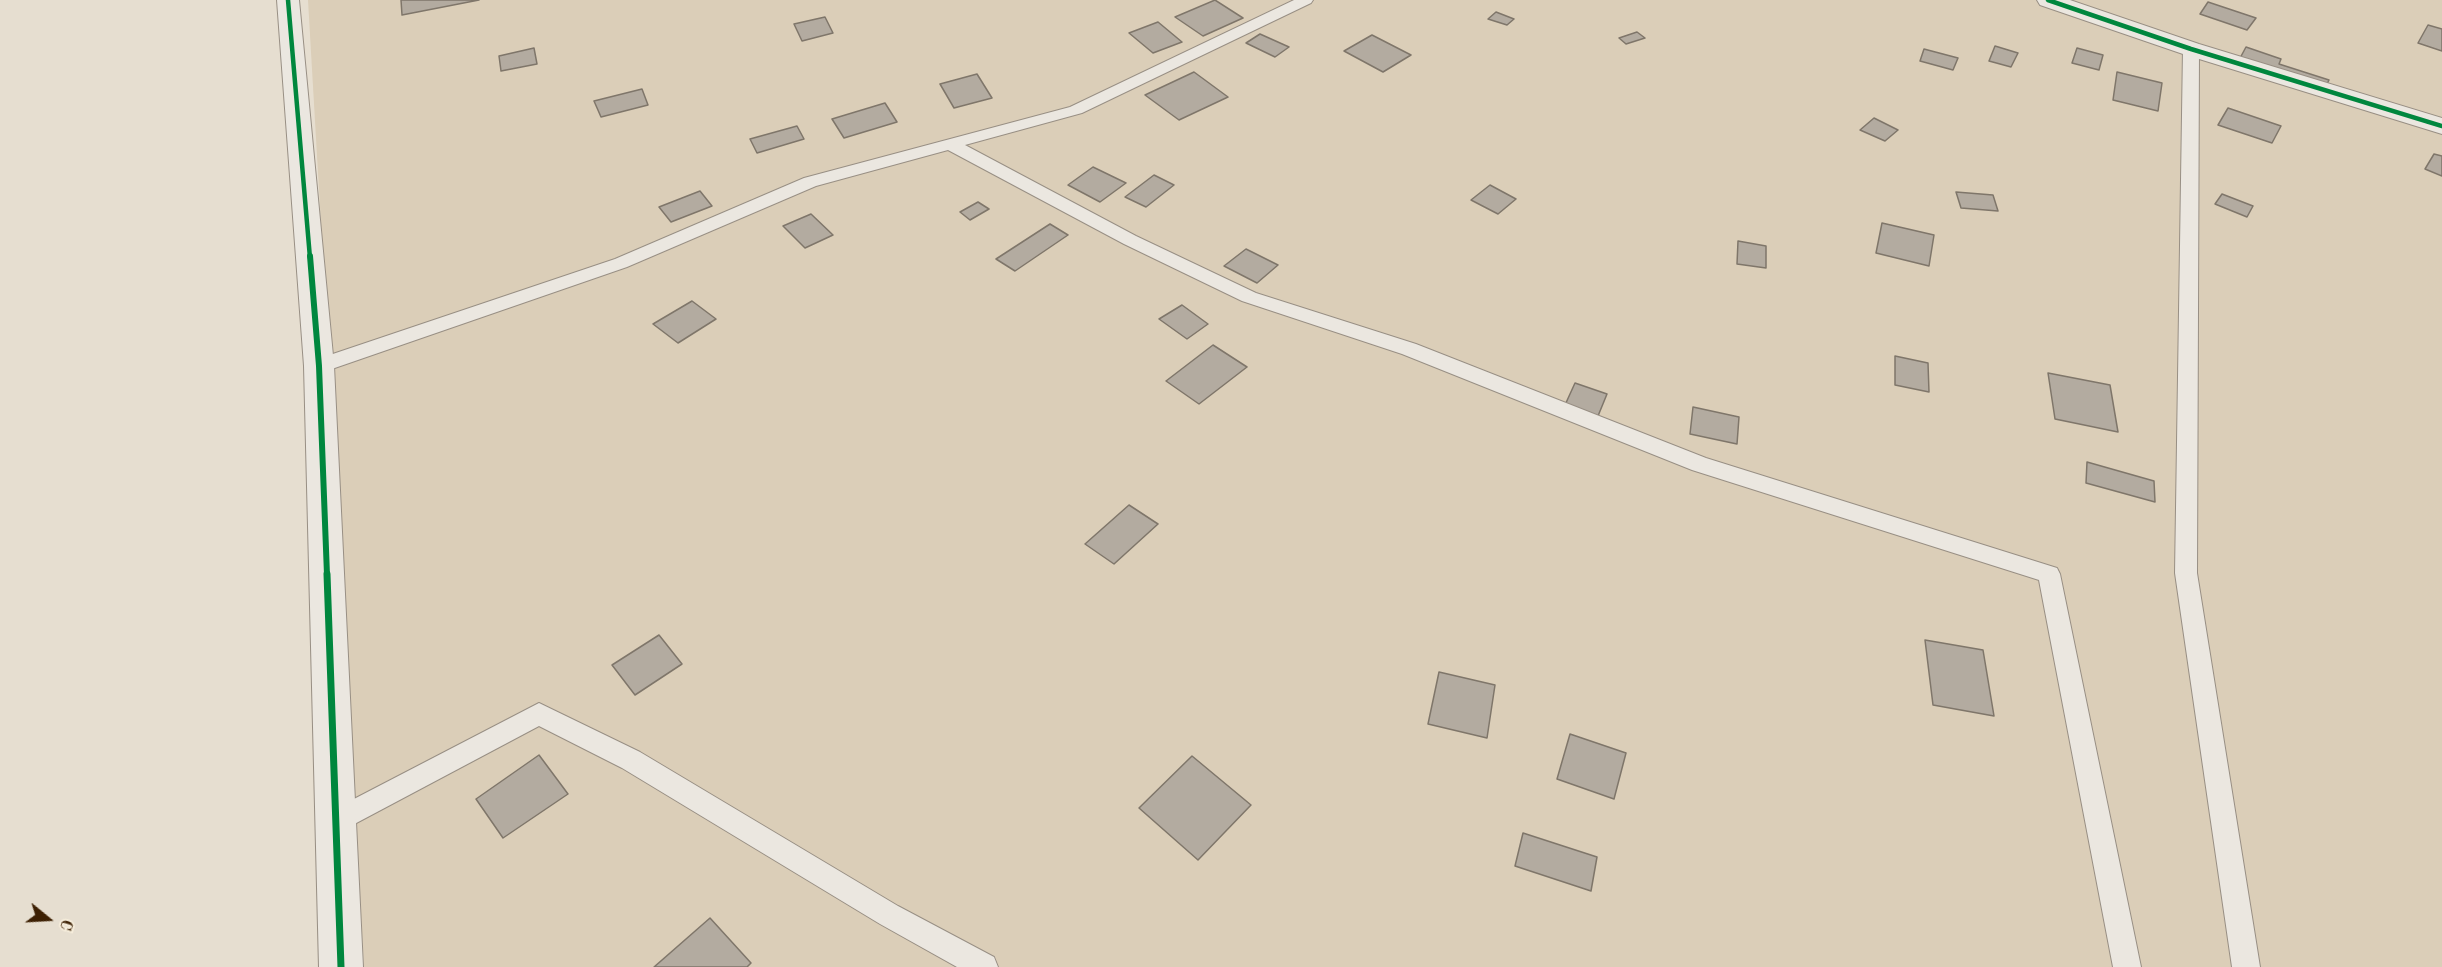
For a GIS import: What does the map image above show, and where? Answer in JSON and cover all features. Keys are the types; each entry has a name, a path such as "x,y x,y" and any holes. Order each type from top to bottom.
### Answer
{"street":[{"path":"288,0 319,366 342,967"},
{"path":"2048,0 2191,49 2442,126"}],"lane":[{"path":"319,366 621,263 810,182 1076,110 1306,0"},
{"path":"2191,49 2186,573 2246,967"},
{"path":"952,145 1130,240 1249,297 1409,349 1699,464 2049,574 2127,967"},
{"path":"336,821 540,714 631,760 889,915 984,967"}],"shaded area":[{"path":"308,0 2442,0 2442,967 364,967"}],"building":[{"path":"401,0 479,0 402,15"},
{"path":"1215,0 1243,18 1203,36 1175,17"},
{"path":"2208,2 2256,18 2247,30 2200,14"},
{"path":"1496,12 1514,19 1507,25 1488,19"},
{"path":"825,17 833,33 802,41 794,24"},
{"path":"1158,22 1182,42 1153,53 1129,33"},
{"path":"2428,25 2442,29 2442,51 2418,43"},
{"path":"1637,32 1645,38 1626,44 1619,38"},
{"path":"1260,34 1289,47 1275,57 1246,43"},
{"path":"1372,35 1411,55 1383,72 1344,51"},
{"path":"1995,46 2018,53 2011,67 1989,61"},
{"path":"2246,47 2281,59 2279,64 2329,80 2325,88 2239,60"},
{"path":"534,48 537,64 501,71 499,56"},
{"path":"2077,48 2103,55 2099,70 2072,63"},
{"path":"1924,49 1958,58 1953,70 1920,61"},
{"path":"1194,72 1228,97 1179,120 1145,95"},
{"path":"2117,72 2162,83 2158,111 2113,100"},
{"path":"977,74 992,98 954,108 940,84"},
{"path":"642,89 648,105 601,117 594,101"},
{"path":"885,103 897,122 844,138 832,119"},
{"path":"2228,108 2281,126 2272,143 2218,125"},
{"path":"1874,118 1898,130 1885,141 1860,130"},
{"path":"797,126 804,139 757,153 750,139"},
{"path":"2434,154 2442,156 2442,176 2425,169"},
{"path":"1093,167 1126,183 1100,202 1068,185"},
{"path":"1154,175 1174,185 1146,207 1125,197"},
{"path":"1490,185 1516,199 1498,214 1471,200"},
{"path":"700,191 712,206 671,222 659,207"},
{"path":"1956,192 1993,195 1998,211 1961,208"},
{"path":"2222,194 2253,206 2247,217 2215,204"},
{"path":"978,202 989,209 970,220 960,212"},
{"path":"811,214 833,235 805,248 783,226"},
{"path":"1882,223 1934,235 1929,266 1876,253"},
{"path":"1050,224 1068,235 1015,271 996,259"},
{"path":"1738,241 1766,246 1766,268 1737,264"},
{"path":"1246,249 1278,265 1257,283 1224,266"},
{"path":"692,301 716,319 678,343 653,324"},
{"path":"1182,305 1208,324 1187,339 1159,319"},
{"path":"1213,345 1247,367 1199,404 1166,381"},
{"path":"1895,356 1928,363 1929,392 1895,385"},
{"path":"2048,373 2110,385 2118,432 2055,419"},
{"path":"1575,383 1607,394 1598,416 1565,405"},
{"path":"1693,407 1739,417 1737,444 1690,434"},
{"path":"2087,462 2154,481 2155,502 2086,483"},
{"path":"1129,505 1158,524 1114,564 1085,544"},
{"path":"659,635 682,664 635,695 612,665"},
{"path":"1925,640 1983,650 1994,716 1933,705"},
{"path":"1439,672 1495,685 1487,738 1428,724"},
{"path":"1570,734 1626,753 1614,799 1557,779"},
{"path":"539,755 568,794 503,838 476,799"},
{"path":"1192,756 1251,805 1198,860 1139,808"},
{"path":"1523,833 1597,857 1591,891 1515,866"},
{"path":"710,918 751,963 747,967 654,967"}],"cycle path":[{"path":"288,0 319,366 341,967"},
{"path":"2048,0 2191,49 2442,126"}]}
